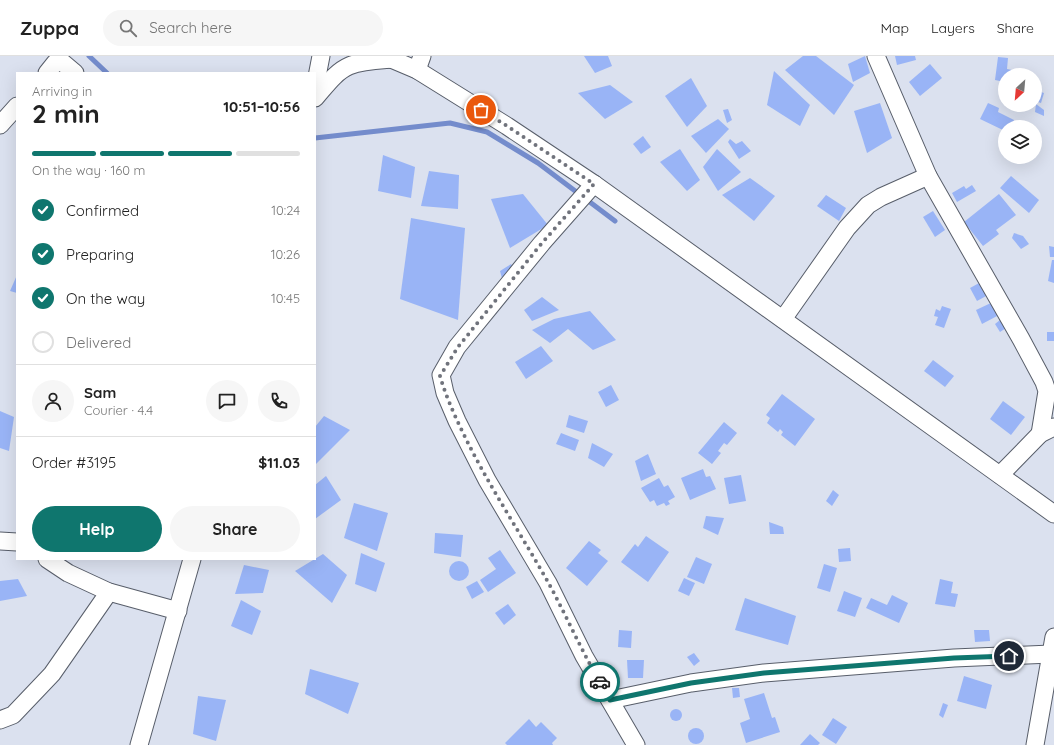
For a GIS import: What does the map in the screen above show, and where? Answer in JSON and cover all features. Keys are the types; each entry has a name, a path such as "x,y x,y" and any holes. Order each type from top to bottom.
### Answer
{"street":[{"path":"316,81 320,56"},
{"path":"876,56 928,176 1022,339 1050,395 1047,431 1000,475"},
{"path":"316,97 333,78 349,66 389,57 419,63 507,126 594,184 1054,514"},
{"path":"48,72 55,63 62,62 74,72"},
{"path":"0,125 16,107"},
{"path":"783,319 847,228 868,205 881,197 928,176"},
{"path":"594,184 542,243 458,347 440,376 445,393 457,421 487,480 548,583 584,656 636,745"},
{"path":"0,542 16,542"},
{"path":"48,560 68,573 109,592 178,611"},
{"path":"139,745 192,560"},
{"path":"0,720 13,714 52,674 109,592"},
{"path":"1035,745 1054,637"},
{"path":"610,700 691,683 764,673 954,658 1051,654"}],"building":[{"path":"584,56 608,56 612,66 595,73"},
{"path":"803,56 816,56 854,85 834,115 785,70"},
{"path":"865,56 870,73 853,82 848,64"},
{"path":"895,56 915,56 916,60 897,65"},
{"path":"998,57 1008,58 1007,68 998,68 998,81 995,80"},
{"path":"930,64 942,78 920,96 909,82"},
{"path":"774,71 810,105 800,126 767,105"},
{"path":"691,78 707,106 687,127 665,96"},
{"path":"610,85 633,102 605,119 578,93"},
{"path":"880,103 892,138 867,153 854,111"},
{"path":"988,103 998,108 998,112 1014,120 998,120 998,128 980,119"},
{"path":"1042,108 1044,110 1044,116 1035,112 1042,112"},
{"path":"728,109 732,120 727,123 723,110"},
{"path":"718,119 729,129 706,153 691,136"},
{"path":"643,136 651,147 641,154 633,144"},
{"path":"730,139 736,144 742,141 751,151 739,159 728,142"},
{"path":"680,149 700,180 687,191 660,162"},
{"path":"717,149 741,172 718,191 703,167"},
{"path":"383,155 415,167 411,198 378,191"},
{"path":"429,171 459,175 458,209 421,206"},
{"path":"1011,176 1039,200 1029,213 1000,188"},
{"path":"750,178 775,196 754,221 722,195"},
{"path":"972,185 976,191 957,202 952,193 964,186 966,189"},
{"path":"523,194 548,225 510,248 491,199"},
{"path":"999,194 1016,215 996,230 999,234 983,246 964,222"},
{"path":"826,195 846,208 839,221 817,206"},
{"path":"933,211 945,230 935,237 923,217"},
{"path":"411,218 465,228 458,320 400,299"},
{"path":"1014,233 1023,236 1029,244 1021,249 1012,238"},
{"path":"1049,246 1054,247 1054,257 1050,257"},
{"path":"1052,260 1054,260 1054,283 1048,281"},
{"path":"511,264 514,269 503,282 500,271"},
{"path":"16,277 16,293 10,291"},
{"path":"981,282 988,295 977,301 970,288"},
{"path":"542,297 559,310 532,321 524,310"},
{"path":"993,302 999,315 982,324 976,310"},
{"path":"942,306 951,309 944,328 935,325 938,317 934,316 936,309 940,311"},
{"path":"590,311 616,340 593,350 568,329 550,343 532,330 554,319"},
{"path":"1000,320 1006,328 1000,332 995,324"},
{"path":"1047,332 1054,332 1054,341 1047,341"},
{"path":"541,346 553,361 526,379 515,362"},
{"path":"933,360 954,376 945,387 924,371"},
{"path":"611,385 619,400 606,407 598,392"},
{"path":"782,394 815,419 795,446 781,435 783,432 780,429 778,432 767,423 770,418 766,415"},
{"path":"1003,401 1025,417 1011,435 990,419"},
{"path":"0,411 14,417 9,451 0,448"},
{"path":"569,415 588,421 584,433 566,427"},
{"path":"324,416 350,430 316,464 316,426"},
{"path":"724,422 737,433 727,445 724,443 718,451 721,453 712,464 698,453"},
{"path":"561,433 579,440 575,451 556,444"},
{"path":"592,443 613,454 604,467 588,458"},
{"path":"648,454 656,474 641,481 635,461"},
{"path":"703,469 706,477 710,476 716,489 690,500 681,478"},
{"path":"741,475 746,501 729,504 724,478"},
{"path":"326,476 341,500 316,518 316,484"},
{"path":"659,478 664,487 668,485 675,497 668,501 670,504 666,506 664,503 657,506 654,500 650,502 641,488"},
{"path":"833,490 839,495 832,506 826,501"},
{"path":"354,503 388,513 377,551 344,538"},
{"path":"706,516 724,518 718,535 703,528"},
{"path":"769,522 783,527 784,534 770,534"},
{"path":"435,533 463,535 461,557 434,553"},
{"path":"646,536 669,552 648,582 621,562 635,544 638,547"},
{"path":"589,541 601,550 598,553 608,561 587,586 566,568"},
{"path":"850,548 851,561 839,562 838,549"},
{"path":"500,550 516,573 488,592 480,580 496,569 488,558"},
{"path":"361,553 385,563 376,592 355,584"},
{"path":"323,554 347,575 332,603 295,571 313,560 316,560 316,558"},
{"path":"696,557 712,564 704,584 687,577"},
{"path":"459,561 466,564 469,571 466,578 459,581 452,578 449,571 452,564"},
{"path":"824,564 837,568 830,592 817,588"},
{"path":"244,565 269,570 263,593 235,594"},
{"path":"684,578 695,583 689,596 678,591"},
{"path":"18,579 27,596 0,601 0,581"},
{"path":"940,579 953,582 951,593 958,594 955,607 935,604"},
{"path":"477,581 484,592 472,599 466,587"},
{"path":"844,591 862,598 855,617 837,611"},
{"path":"892,595 908,603 899,623 866,608 871,598 887,605"},
{"path":"745,598 796,616 788,645 735,630"},
{"path":"241,600 261,611 252,635 231,626"},
{"path":"508,604 516,615 504,625 495,613"},
{"path":"619,630 632,631 631,648 618,647"},
{"path":"974,630 989,630 990,641 975,642"},
{"path":"694,653 700,661 694,666 687,657"},
{"path":"627,660 644,660 643,678 628,678"},
{"path":"310,669 359,683 348,714 305,694"},
{"path":"964,676 992,685 986,709 957,701"},
{"path":"732,688 739,688 740,697 733,698"},
{"path":"764,693 772,718 775,717 780,732 746,743 740,723 750,719 744,699"},
{"path":"198,696 226,700 216,741 193,734"},
{"path":"943,703 948,705 943,718 939,715"},
{"path":"676,709 680,711 682,715 680,719 676,721 672,719 670,715 672,711"},
{"path":"833,718 847,727 836,744 822,735"},
{"path":"529,719 536,727 541,722 557,738 552,743 553,745 507,745 505,743"},
{"path":"693,728 699,728 704,733 702,742 699,744 693,744 688,739 688,733"},
{"path":"810,734 820,743 818,745 800,745"}],"waterway":[{"path":"89,56 106,72"},
{"path":"316,138 450,123 487,132 538,163 615,221"}],"way so far":[{"path":"481,110 594,184 542,243 458,347 440,376 445,393 457,421 487,480 548,583 584,656 600,682"}],"route":[{"path":"600,682 610,700 691,683 764,673 954,658 1009,656"}]}
